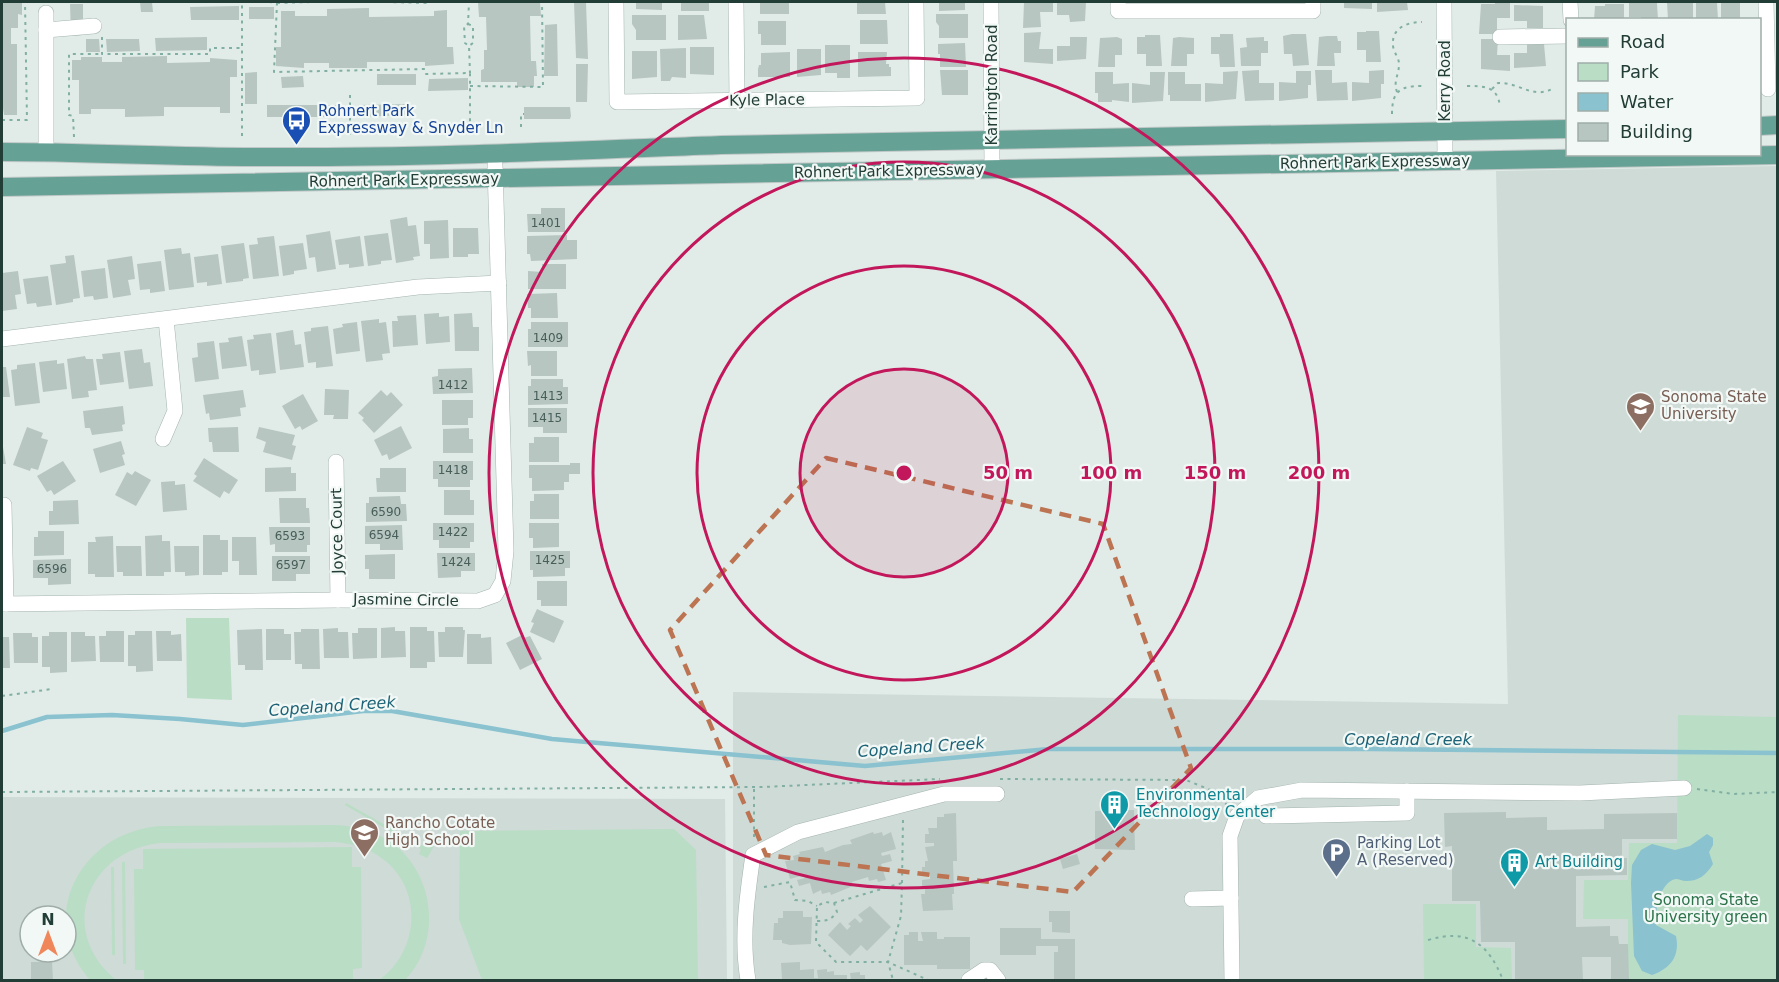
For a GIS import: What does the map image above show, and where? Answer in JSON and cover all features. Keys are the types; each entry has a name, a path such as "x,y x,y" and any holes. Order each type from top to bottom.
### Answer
{"main road":[{"path":"1761,126 1778,125"},
{"name":"Rohnert Park Expressway","path":"2,152 196,157 325,157 992,140 1566,129"},
{"name":"Rohnert Park Expressway","path":"1761,155 1778,155"},
{"name":"Rohnert Park Expressway","path":"2,187 495,171 992,169 1722,156"}],"street":[{"name":"Kyle Place","path":"616,2 617,102 917,98 916,2"},
{"path":"736,2 737,100"},
{"name":"Karrington Road","path":"991,2 992,169"},
{"name":"Kerry Road","path":"1444,2 1445,161"},
{"path":"1570,2 1571,18"},
{"path":"1766,2 1768,88"},
{"path":"1118,6 1313,6"},
{"path":"46,13 46,152"},
{"path":"46,30 98,27"},
{"path":"1500,37 1566,36"},
{"name":"Jasmine Circle","path":"4,604 338,600 478,601 495,595 503,581 506,551 495,171"},
{"path":"2,339 417,287 499,283"},
{"path":"163,439 175,411 166,319"},
{"name":"Joyce Court","path":"336,462 338,600"},
{"path":"4,505 4,604"},
{"path":"748,981 745,910 753,855 798,832 944,794 997,787"},
{"path":"1232,981 1230,836 1237,816 1258,798 1302,790 1580,793 1684,788"},
{"path":"1266,816 1407,813 1407,790"},
{"path":"1192,898 1231,898"},
{"path":"969,981 984,970 990,970 998,981"}],"path":[{"path":"2,120 27,120 26,2"},
{"path":"242,2 242,136"},
{"path":"269,2 313,2"},
{"path":"386,2 430,2"},
{"path":"453,2 469,2 468,24 464,26 465,43 469,45 470,129"},
{"path":"470,86 543,87 543,2"},
{"path":"277,3 274,72 425,69 426,74 470,73"},
{"path":"1397,92 1395,84 1399,61 1393,44 1396,34 1402,26 1422,22"},
{"path":"468,24 473,26 473,43 469,45"},
{"path":"98,27 102,54"},
{"path":"74,137 74,116 69,115 69,54 210,54 210,48 241,48"},
{"path":"1492,89 1498,83 1534,93 1547,92 1554,88"},
{"path":"1392,114 1393,101 1397,92 1406,86 1422,86"},
{"path":"1467,86 1487,86 1492,89 1500,106"},
{"path":"350,95 350,135"},
{"path":"521,127 521,114 524,114"},
{"path":"2,696 52,689"},
{"path":"2,792 754,787 950,779"},
{"path":"997,787 1186,780 1214,791 1237,816"},
{"path":"753,855 754,787"},
{"path":"1684,788 1734,794 1778,792"},
{"path":"893,981 888,963 901,916 903,817 901,805"},
{"path":"748,887 790,882 795,900 808,901 817,906"},
{"path":"817,906 902,883"},
{"path":"817,921 832,918 837,912 834,903"},
{"path":"817,906 816,942 836,962 888,963 928,981"},
{"path":"1428,940 1456,935 1480,944 1488,951 1503,981"}],"highlighted area":[{"path":"826,458 1103,524 1191,768 1073,892 766,855 670,630"}],"shaded area":[{"name":"Sonoma State University","path":"1777,166 1777,980 733,980 733,692 1508,704 1496,171"},
{"name":"Rancho Cotate High School","path":"2,797 725,799 727,980 2,980"}],"green space":[{"path":"186,618 229,618 232,700 187,698"},
{"name":"Sonoma State University green","path":"1678,715 1777,717 1777,980 1628,980 1628,919 1583,919 1584,880 1628,880 1629,843 1677,843"},
{"path":"346,803 423,846 426,842 434,846 427,858 419,854 421,849 345,805"},
{"path":"335,825 366,830 388,840 409,859 426,892 429,911 428,930 417,965 405,980 379,980 402,954 409,938 411,921 410,904 405,887 396,872 372,852 335,842 160,843 134,849 114,861 98,877 88,896 84,918 88,939 98,961 116,980 90,980 78,962 78,904 67,904 75,882 89,861 108,844 132,832 160,826"},
{"path":"674,829 696,850 698,980 482,980 459,919 460,831"},
{"path":"352,847 352,867 361,867 362,968 353,969 353,980 144,980 144,970 135,970 134,869 143,869 143,849"},
{"path":"122,862 125,862 126,964 123,964"},
{"path":"111,867 114,867 115,955 112,955"},
{"path":"1423,904 1476,904 1476,947 1511,948 1512,980 1424,980"}],"water":[{"path":"1707,834 1713,838 1713,845 1709,852 1713,864 1710,868 1702,877 1695,880 1670,881 1659,898 1656,925 1676,936 1677,950 1673,960 1664,969 1652,975 1642,971 1634,956 1632,865 1641,850 1652,844 1675,850 1690,846"}],"building":[{"path":"2,2 22,2 22,15 18,14 18,28 11,28 11,44 17,44 17,115 4,115 2,108"},
{"path":"140,2 152,2 153,12 141,12"},
{"path":"478,2 540,2 541,16 530,16 531,61 536,61 537,76 534,76 534,87 517,87 517,82 481,82 484,50 487,50 486,17 479,17"},
{"path":"574,2 586,2 588,59 576,58"},
{"path":"636,2 662,2 662,10 636,9"},
{"path":"681,2 709,2 709,11 681,11"},
{"path":"760,2 789,2 789,14 760,14"},
{"path":"857,2 885,2 886,14 857,14"},
{"path":"939,2 965,2 965,10 939,11"},
{"path":"1024,2 1053,2 1053,12 1040,12 1041,27 1023,28"},
{"path":"1057,2 1086,2 1085,21 1070,22 1069,15 1057,15"},
{"path":"1344,2 1372,2 1372,9 1344,8"},
{"path":"1377,2 1407,2 1408,10 1377,12"},
{"path":"1495,2 1510,2 1510,18 1497,18 1497,34 1479,34 1481,4 1495,4"},
{"path":"1629,2 1657,3 1658,18 1629,17"},
{"path":"1667,2 1693,2 1693,18 1668,18"},
{"path":"1696,2 1717,2 1718,18 1696,18"},
{"path":"1721,2 1740,2 1740,18 1721,18"},
{"path":"70,4 83,4 83,35 71,36"},
{"path":"1605,4 1624,4 1624,18 1594,18 1595,6 1605,6"},
{"path":"1514,5 1543,6 1543,28 1527,28 1527,21 1514,21"},
{"path":"239,6 239,20 191,20 190,7"},
{"path":"249,7 274,7 274,19 249,19"},
{"path":"369,8 369,17 434,16 434,11 447,10 447,47 453,47 454,64 425,66 425,62 367,62 367,68 329,68 329,63 304,63 304,68 276,66 276,47 281,47 281,11 295,11 295,16 327,16 327,9"},
{"path":"936,14 968,14 968,38 939,38"},
{"path":"632,15 666,15 666,40 636,40"},
{"path":"678,15 704,15 707,39 678,40"},
{"path":"860,20 887,20 888,44 860,44"},
{"path":"758,21 786,21 786,45 761,45"},
{"path":"557,24 558,76 544,76 545,25"},
{"path":"1379,31 1381,62 1366,62 1366,50 1357,50 1357,32"},
{"path":"1041,32 1039,49 1053,49 1053,64 1024,62 1024,33"},
{"path":"1220,34 1233,34 1235,67 1220,67 1219,54 1211,54 1211,37 1220,37"},
{"path":"1306,34 1309,65 1293,66 1292,54 1284,54 1283,36"},
{"path":"1145,35 1160,35 1162,66 1146,66 1146,54 1137,54 1137,37 1145,37"},
{"path":"1337,36 1338,41 1341,41 1341,53 1334,53 1335,66 1317,66 1319,37"},
{"path":"207,37 207,50 156,51 155,38"},
{"path":"1070,37 1087,37 1086,59 1057,61 1057,46 1070,46"},
{"path":"1264,37 1264,41 1268,41 1268,53 1261,53 1261,66 1241,66 1240,48 1247,47 1246,38"},
{"path":"1100,38 1122,39 1122,55 1115,55 1115,67 1098,67"},
{"path":"1173,38 1194,38 1194,54 1187,54 1187,66 1171,66"},
{"path":"86,39 99,39 100,52 86,52"},
{"path":"106,39 139,39 140,51 107,52"},
{"path":"1481,39 1498,39 1497,55 1510,55 1510,71 1481,69"},
{"path":"965,43 966,67 940,67 938,44"},
{"path":"1527,44 1544,44 1546,66 1514,68 1514,53 1527,53"},
{"path":"825,45 850,45 850,78 837,78 837,73 825,73"},
{"path":"690,47 714,47 714,75 690,74"},
{"path":"686,48 686,78 672,77 670,81 661,81 660,49"},
{"path":"797,49 821,49 821,75 797,77"},
{"path":"632,51 657,51 657,77 632,79"},
{"path":"790,52 790,77 758,77 761,53"},
{"path":"858,52 887,52 886,64 891,67 891,76 858,77"},
{"path":"167,56 167,63 210,62 210,58 237,60 237,77 230,77 230,113 220,113 220,107 164,107 164,116 125,117 125,109 91,109 91,114 79,114 79,80 72,80 72,60 81,60 81,57 102,57 102,62 122,62 122,57"},
{"path":"576,64 588,64 587,102 576,102"},
{"path":"940,70 968,70 968,95 942,95"},
{"path":"1259,70 1259,83 1274,83 1274,100 1245,101 1242,71"},
{"path":"1315,70 1332,70 1332,83 1347,82 1348,100 1317,101"},
{"path":"1384,70 1381,98 1352,101 1352,82 1369,83 1369,71"},
{"path":"1238,71 1236,99 1205,102 1205,83 1223,84 1223,72"},
{"path":"1296,71 1311,71 1308,98 1279,101 1279,82 1296,83"},
{"path":"257,72 257,104 245,104 245,73"},
{"path":"1095,72 1113,72 1113,84 1129,83 1129,102 1112,100 1112,102 1098,102 1098,93 1095,93"},
{"path":"1150,72 1165,72 1163,101 1132,103 1132,83 1150,85"},
{"path":"1168,72 1185,72 1185,84 1201,84 1201,101 1170,101"},
{"path":"377,74 416,74 416,85 377,85"},
{"path":"303,76 304,87 282,88 281,77"},
{"path":"468,78 468,90 428,91 429,79"},
{"path":"410,104 411,115 358,117 358,105"},
{"path":"267,105 342,105 342,117 267,117"},
{"path":"524,107 570,107 571,116 570,119 524,119"},
{"path":"541,208 565,208 565,232 528,232 527,214 541,214"},
{"path":"407,217 408,226 416,225 420,256 413,257 414,260 396,263 390,220"},
{"path":"448,220 449,258 430,259 430,244 424,244 424,221"},
{"path":"453,228 478,228 479,254 453,257"},
{"path":"330,231 336,269 317,272 315,257 309,258 306,235"},
{"path":"388,233 392,260 368,266 364,236"},
{"path":"567,235 567,240 577,240 577,259 531,261 530,254 527,254 527,236"},
{"path":"274,236 279,276 253,279 249,245 258,244 257,238"},
{"path":"360,236 364,266 349,268 349,264 339,265 335,240"},
{"path":"244,243 249,278 226,283 221,246"},
{"path":"303,243 307,269 283,276 279,246"},
{"path":"181,248 182,254 190,253 194,287 169,290 164,250"},
{"path":"218,254 222,284 207,286 207,282 197,283 194,257"},
{"path":"74,255 80,298 73,299 73,302 56,305 50,265 66,263 65,256"},
{"path":"132,256 135,279 128,280 131,295 113,298 107,260"},
{"path":"161,261 165,291 150,293 150,289 140,290 137,264"},
{"path":"542,264 566,264 566,289 528,289 528,271 542,272"},
{"path":"105,268 108,298 94,300 93,296 84,297 81,271"},
{"path":"18,271 21,294 15,295 17,309 2,311 2,273"},
{"path":"48,276 52,305 37,307 36,303 27,304 23,279"},
{"path":"557,293 558,318 531,318 527,294"},
{"path":"439,313 439,317 449,316 450,342 426,344 424,314"},
{"path":"472,313 473,327 479,327 479,351 455,351 454,314"},
{"path":"416,315 418,345 393,347 392,321 398,321 397,316"},
{"path":"379,319 379,323 386,322 390,353 382,354 383,360 366,362 361,321"},
{"path":"357,322 360,351 336,354 333,329 343,327 342,324"},
{"path":"531,322 568,322 568,347 528,347 528,329 531,329"},
{"path":"328,326 333,366 316,368 316,362 308,363 304,332 311,331 311,328"},
{"path":"293,330 295,345 301,344 304,367 280,370 276,333"},
{"path":"271,333 276,373 259,375 259,370 251,371 247,340 254,339 253,335"},
{"path":"242,336 247,366 222,369 219,343 229,342 228,338"},
{"path":"214,341 219,379 195,382 192,358 198,357 197,343"},
{"path":"142,349 144,363 150,362 153,386 129,389 124,351"},
{"path":"527,351 557,351 557,376 531,376"},
{"path":"120,352 124,382 100,385 96,359 103,359 102,354"},
{"path":"85,356 86,359 93,359 97,390 88,391 89,397 72,399 67,359"},
{"path":"57,360 57,364 64,363 67,389 43,392 39,362"},
{"path":"35,363 40,403 15,406 11,370 17,369 17,365"},
{"path":"2,367 6,367 10,397 2,397"},
{"path":"472,368 473,393 433,394 432,377 438,376 438,369"},
{"path":"531,379 563,379 563,387 568,387 568,404 528,405 528,386 531,386"},
{"path":"325,389 349,390 348,419 333,419 334,415 324,415"},
{"path":"243,390 246,407 240,408 241,416 210,420 209,413 206,414 203,395"},
{"path":"381,390 387,396 391,392 403,405 374,433 358,413"},
{"path":"303,394 318,421 302,430 300,426 295,429 282,406"},
{"path":"442,400 473,400 473,418 468,418 468,425 442,425"},
{"path":"123,406 125,424 122,425 123,431 92,435 90,428 85,428 83,411"},
{"path":"528,408 567,408 567,433 543,433 543,427 528,427"},
{"path":"401,426 412,448 389,460 387,454 382,456 374,440"},
{"path":"27,427 43,433 41,438 48,440 38,470 31,468 30,471 13,465"},
{"path":"238,427 239,452 213,452 212,442 209,442 208,428"},
{"path":"259,427 295,435 292,445 296,446 292,460 263,452 266,442 256,438"},
{"path":"469,428 469,439 473,439 473,453 443,453 443,429"},
{"path":"534,437 559,437 559,462 529,462 529,443 534,443"},
{"path":"2,441 6,464 2,464"},
{"path":"121,441 125,454 122,455 125,465 100,473 93,449"},
{"path":"204,458 238,480 229,494 224,491 220,498 193,481 197,476 194,474"},
{"path":"63,461 76,481 54,495 51,490 47,492 37,476"},
{"path":"433,461 473,461 473,480 470,480 470,487 438,487 438,479 433,479"},
{"path":"570,463 580,463 580,474 569,474 569,482 564,482 564,490 532,491 529,465 570,465"},
{"path":"291,467 291,473 296,473 296,491 265,492 265,468"},
{"path":"380,468 406,468 406,492 377,492 376,478 380,478"},
{"path":"135,471 151,480 136,506 115,495 127,472 132,475"},
{"path":"175,481 175,485 185,484 187,510 163,512 161,482"},
{"path":"444,490 470,490 470,500 474,500 474,515 444,515"},
{"path":"534,494 559,494 559,519 530,519 530,501 534,501"},
{"path":"400,496 401,504 406,504 407,521 366,522 366,503 369,503 369,497"},
{"path":"279,498 306,498 310,523 280,523"},
{"path":"78,500 79,524 49,525 49,511 53,511 53,501"},
{"path":"433,523 474,523 474,542 470,542 470,548 439,548 439,540 433,540"},
{"path":"529,523 559,523 559,547 533,548 533,538 529,538"},
{"path":"402,525 403,550 380,550 380,544 365,544 365,526"},
{"path":"269,527 310,527 310,545 307,545 307,552 275,552 275,544 270,545"},
{"path":"38,531 64,531 64,555 34,556 34,537 38,537"},
{"path":"162,535 162,541 170,541 171,572 164,572 164,576 146,576 145,536"},
{"path":"203,535 220,535 220,540 228,540 228,572 222,572 222,575 203,575"},
{"path":"113,536 114,577 95,577 95,574 88,574 88,542 96,542 95,537"},
{"path":"232,537 256,537 257,575 239,575 239,561 232,561"},
{"path":"116,546 141,546 142,576 123,576 123,572 117,572"},
{"path":"174,546 199,546 199,575 185,576 185,572 175,572"},
{"path":"530,551 570,551 570,568 565,568 565,576 533,577 533,570 530,570"},
{"path":"437,553 475,553 475,571 461,571 461,577 438,578"},
{"path":"395,554 395,579 369,579 369,569 365,569 365,555"},
{"path":"272,556 310,556 310,574 296,574 296,581 272,581"},
{"path":"71,559 71,584 48,585 48,578 33,578 33,560"},
{"path":"537,581 567,581 567,606 541,606 541,600 537,600"},
{"path":"537,609 564,621 554,643 530,632 534,623 531,622"},
{"path":"395,627 395,631 405,631 406,657 381,658 381,628"},
{"path":"410,627 427,627 427,631 434,631 435,662 427,662 427,668 410,668"},
{"path":"445,627 463,627 465,630 463,657 439,657 438,632 445,632"},
{"path":"338,628 338,632 348,632 349,658 324,658 323,629"},
{"path":"358,628 377,628 377,658 353,659 352,633 358,633"},
{"path":"262,629 263,670 245,670 245,665 238,665 237,630"},
{"path":"266,629 284,629 284,634 291,634 291,660 266,660"},
{"path":"301,629 319,629 320,669 302,669 302,664 295,664 294,632 301,632"},
{"path":"106,631 124,631 124,662 100,662 99,636 106,636"},
{"path":"135,631 152,631 153,671 136,672 136,666 128,666 128,635 135,635"},
{"path":"156,631 171,631 171,635 181,634 182,661 157,661"},
{"path":"49,632 67,632 67,672 50,673 50,667 42,667 42,636 49,636"},
{"path":"71,632 85,632 85,636 95,636 96,661 71,662"},
{"path":"13,633 32,633 32,637 38,637 38,663 14,663"},
{"path":"467,634 481,634 481,638 491,637 492,664 467,664"},
{"path":"522,635 524,638 530,636 542,659 520,670 506,643"},
{"path":"2,637 9,637 10,668 2,668"},
{"name":"Environmental Technology Center","path":"1134,810 1135,850 1095,849 1095,811"},
{"name":"Art Building","path":"1506,812 1506,818 1547,817 1547,830 1604,829 1604,814 1677,813 1677,839 1622,839 1622,858 1627,858 1627,875 1576,876 1576,927 1610,926 1610,936 1618,936 1619,944 1628,944 1629,980 1611,980 1611,957 1582,957 1583,980 1515,980 1515,942 1481,942 1480,901 1452,901 1452,846 1445,847 1444,813"},
{"path":"956,813 957,861 953,861 953,910 923,911 921,894 925,894 925,888 922,888 922,880 930,879 930,876 922,876 922,867 925,867 925,861 928,861 925,847 934,846 934,843 925,843 925,834 929,834 928,828 937,828 937,817"},
{"path":"873,832 874,834 882,832 883,836 891,832 896,849 881,853 882,856 890,854 892,861 881,864 886,880 869,881 868,877 852,882 853,886 831,895 830,892 822,894 821,890 813,894 810,883 799,886 797,880 805,878 804,875 790,879 785,861 794,860 793,856 800,854 799,852 823,847 825,852 852,844 850,840"},
{"path":"1077,854 1080,864 1063,869 1060,859"},
{"path":"870,906 891,927 867,951 861,945 850,956 828,935 840,922 847,930 851,926 848,924 855,918 860,923 863,920 858,915"},
{"path":"783,911 803,911 803,917 812,917 811,944 790,945 782,943 782,940 773,940 774,923 778,923 778,918 783,918"},
{"path":"1049,911 1070,911 1070,933 1052,932"},
{"path":"1000,928 1041,928 1041,939 1075,939 1075,980 1054,980 1054,952 1058,952 1058,946 1036,946 1036,955 1000,955"},
{"path":"909,932 918,932 918,941 923,941 921,932 937,932 937,939 970,937 970,969 937,969 937,965 904,965 904,935 909,935"},
{"path":"800,962 800,970 814,969 814,978 818,978 817,970 827,969 827,972 834,971 834,975 847,975 847,980 782,980 781,963"},
{"path":"31,964 52,964 53,980 31,980"},
{"path":"860,972 860,975 865,975 865,980 851,980 850,973"}],"waterway":[{"name":"Copeland Creek","path":"2,731 47,717 112,715 243,725 363,711 392,711 552,739 865,766 1049,749 1778,753"}],"place":[{"name":"Rohnert Park Expressway & Snyder Ln","path":"297,146"},
{"name":"Sonoma State University","path":"1640,432"},
{"name":"Environmental Technology Center","path":"1115,830"},
{"name":"Rancho Cotate High School","path":"364,858"},
{"name":"Parking Lot A (Reserved)","path":"1336,878"},
{"name":"Art Building","path":"1514,888"}]}
